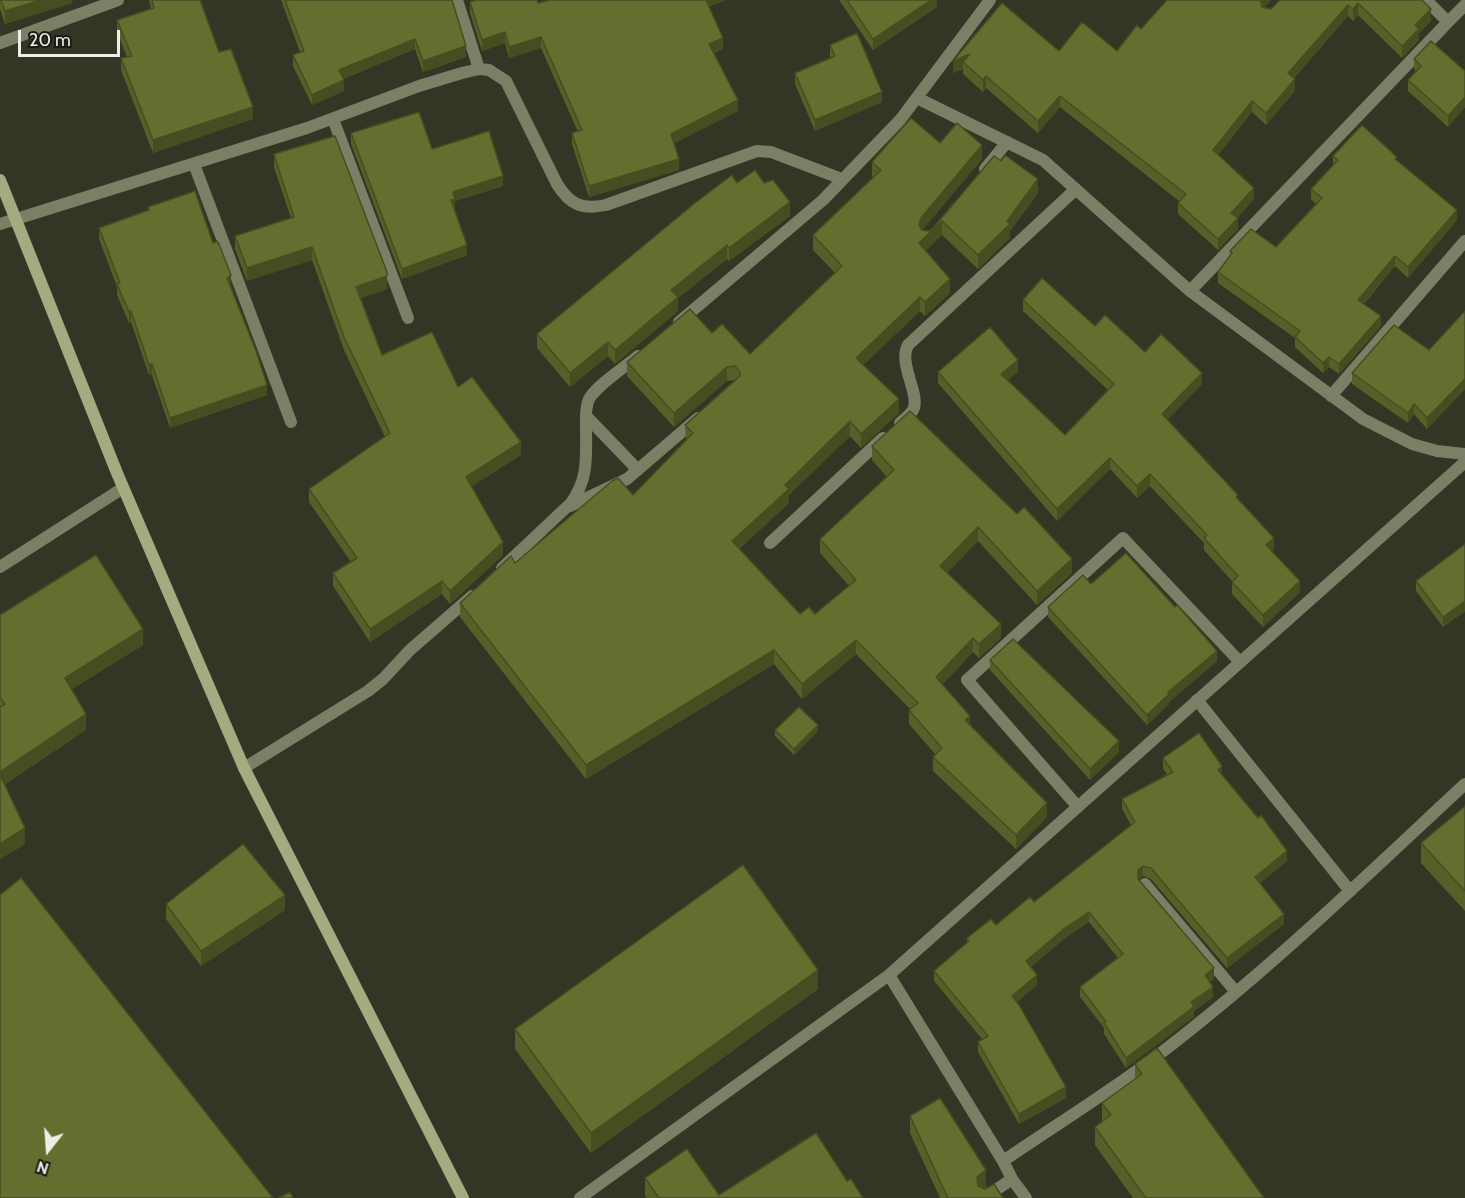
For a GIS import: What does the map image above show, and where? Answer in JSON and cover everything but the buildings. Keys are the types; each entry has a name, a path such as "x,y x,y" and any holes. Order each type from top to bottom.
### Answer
{"street":[{"path":"0,43 118,0"},
{"path":"457,0 479,69"},
{"path":"669,330 823,200 900,120 990,0"},
{"path":"1426,0 1448,22"},
{"path":"1190,291 1465,5"},
{"path":"0,224 194,164 333,119 419,86 479,69 496,74 509,85 557,184 565,197 582,207 606,205 757,151 771,152 842,179"},
{"path":"917,98 1043,160 1190,291 1363,419 1399,439 1425,448 1465,454"},
{"path":"333,119 408,318"},
{"path":"978,177 1007,142"},
{"path":"194,164 291,422"},
{"path":"0,180 123,488 244,768 463,1198"},
{"path":"770,543 911,413 914,403 906,360 908,345 1076,189"},
{"path":"1331,396 1465,241"},
{"path":"244,768 368,691 383,679 410,650 490,580 566,507 583,483 586,462 586,416 589,401 595,392 651,346"},
{"path":"566,507 627,479 706,410"},
{"path":"586,416 638,470"},
{"path":"580,1198 889,975 1465,462"},
{"path":"0,567 123,488"},
{"path":"1078,807 968,680 1123,538 1240,662"},
{"path":"1197,700 1350,891"},
{"path":"1003,1161 1156,1056 1236,992 1350,891 1465,784"},
{"path":"1145,884 1236,992"},
{"path":"889,975 1012,1179 1026,1198"},
{"path":"984,1198 1012,1179"}]}
